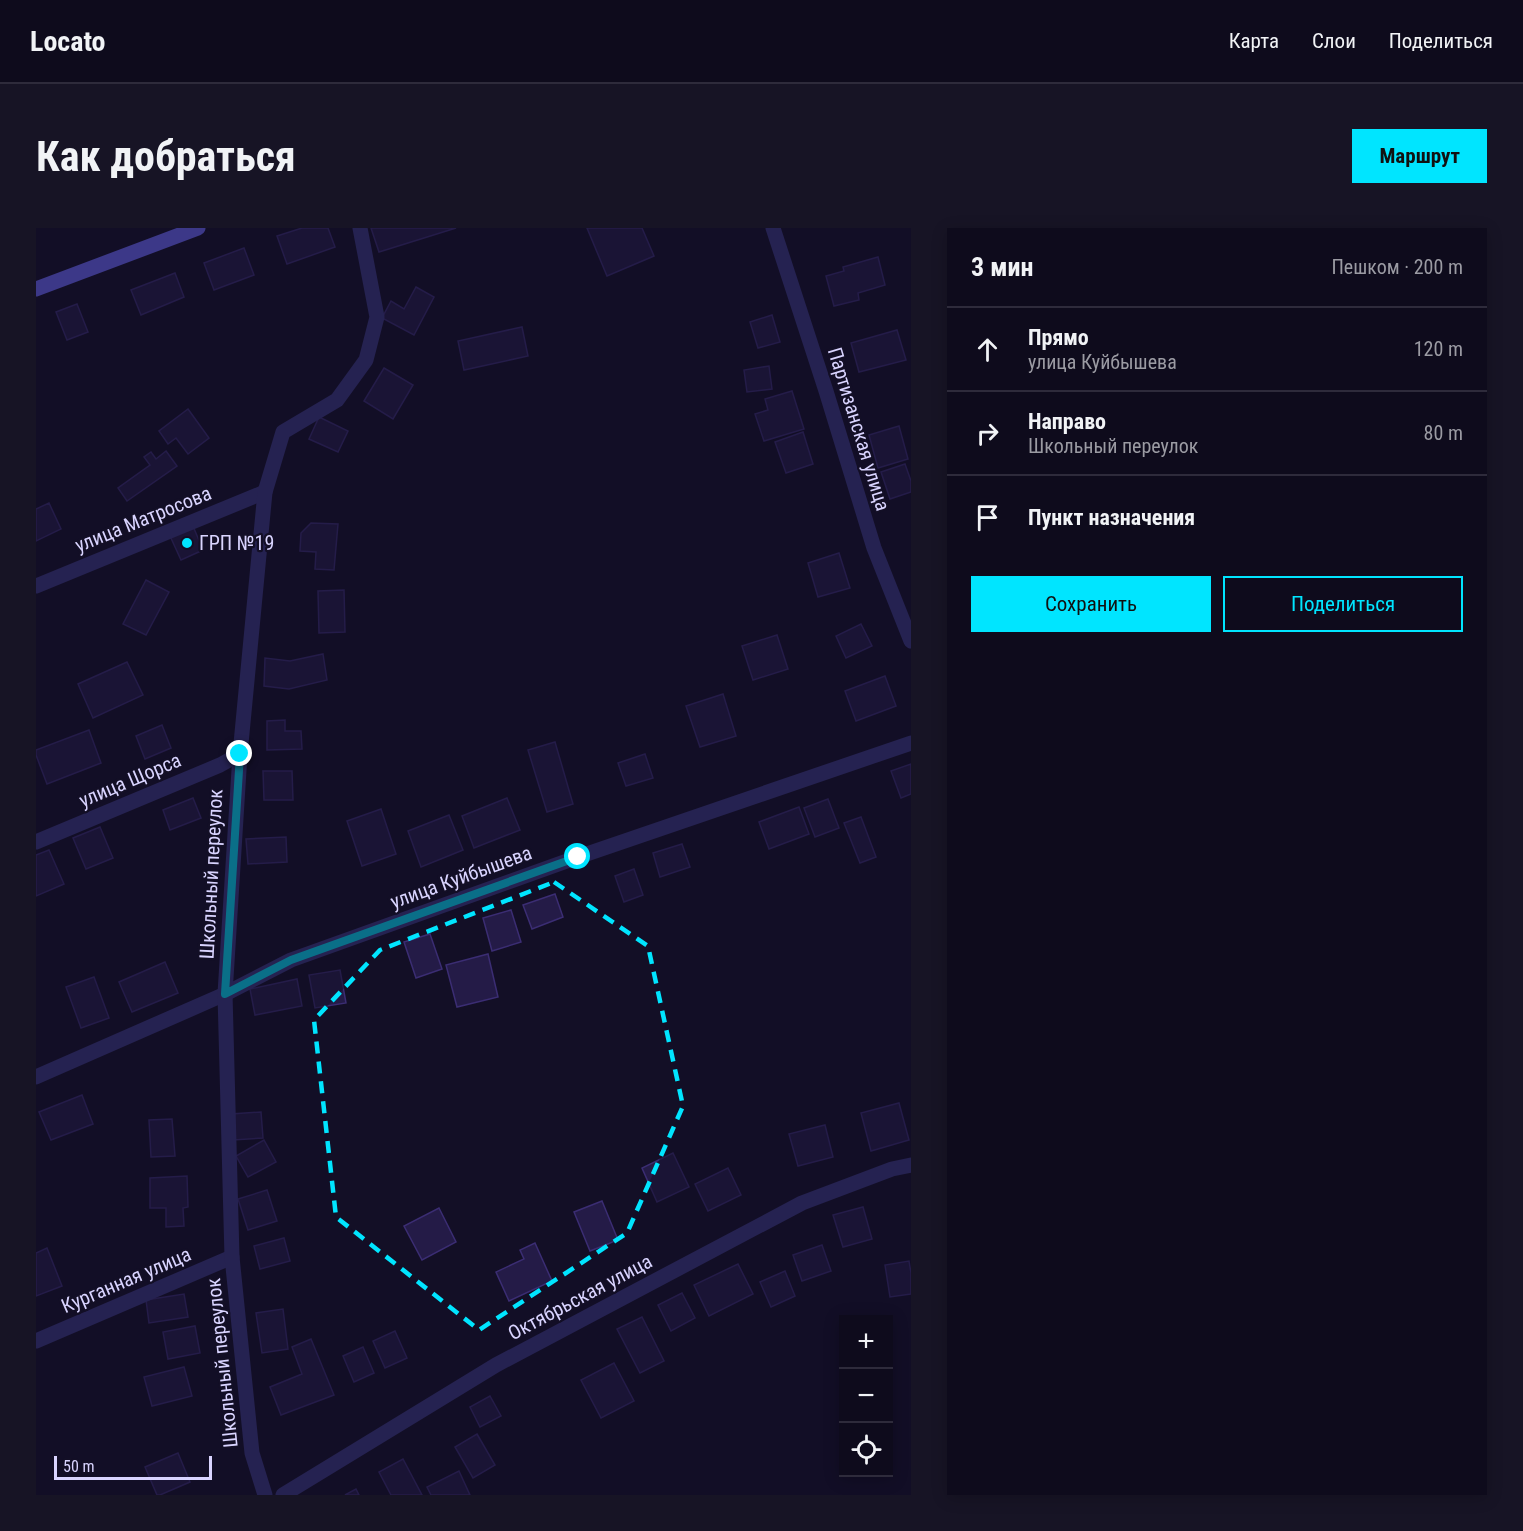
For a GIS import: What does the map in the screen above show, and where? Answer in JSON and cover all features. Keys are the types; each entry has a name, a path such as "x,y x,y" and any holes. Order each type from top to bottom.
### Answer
{"main road":[{"path":"36,289 198,228"}],"street":[{"name":"Школьный переулок","path":"265,1495 252,1453 232,1257 225,994 240,754 265,492 283,432 337,400 366,360 377,317 360,228"},
{"name":"Партизанская улица","path":"773,228 874,548 911,641"},
{"name":"улица Матросова","path":"36,586 265,492"},
{"name":"улица Куйбышева","path":"36,1077 225,994 291,960 578,857 911,743"},
{"name":"улица Щорса","path":"36,842 220,765 240,754"},
{"name":"Октябрьская улица","path":"283,1495 496,1365 771,1220 813,1199 892,1169 911,1165"},
{"name":"Курганная улица","path":"36,1341 232,1257"}],"highlighted area":[{"path":"554,882 648,946 683,1106 627,1233 479,1330 336,1217 314,1020 380,950"}],"building":[{"path":"302,228 328,228 335,247 287,264 277,236"},
{"path":"371,228 456,228 379,252"},
{"path":"587,228 642,228 654,256 607,276"},
{"path":"244,248 254,275 214,290 204,263"},
{"path":"878,257 885,285 858,293 859,300 834,306 826,276 844,271 843,267"},
{"path":"175,273 184,297 141,315 131,290"},
{"path":"416,287 434,297 414,335 382,318 391,301 404,309"},
{"path":"77,304 88,332 67,340 56,312"},
{"path":"772,315 780,342 758,348 750,322"},
{"path":"522,327 528,356 464,370 458,341"},
{"path":"897,330 906,360 859,372 851,343"},
{"path":"769,366 772,389 747,392 744,370"},
{"path":"384,368 413,385 393,419 364,401"},
{"path":"792,391 804,429 764,441 755,414 768,410 765,399"},
{"path":"188,409 209,438 188,454 176,438 168,444 159,431"},
{"path":"319,417 348,431 338,452 309,439"},
{"path":"899,426 908,459 878,468 869,435"},
{"path":"803,432 813,464 786,473 775,442"},
{"path":"166,451 177,466 127,501 118,488 150,465 144,457 151,452 156,459"},
{"path":"905,464 911,481 911,492 890,499 881,472"},
{"path":"49,503 61,529 36,541 36,509"},
{"path":"311,523 338,524 334,570 315,569 316,552 300,551 301,533"},
{"name":"ГРП №19","path":"193,526 203,550 181,560 170,536"},
{"path":"839,553 850,588 818,597 808,563"},
{"path":"146,580 169,592 146,635 123,624"},
{"path":"344,590 345,632 319,633 318,591"},
{"path":"861,624 872,646 846,658 836,636"},
{"path":"777,635 788,669 753,680 742,646"},
{"path":"323,654 327,680 289,689 264,686 265,658 290,661"},
{"path":"127,662 143,695 93,718 78,684"},
{"path":"885,676 896,706 856,721 845,691"},
{"path":"723,694 736,736 700,747 686,706"},
{"path":"285,720 285,731 301,731 302,749 267,750 267,721"},
{"path":"162,725 171,748 145,759 136,736"},
{"path":"89,730 101,763 47,784 36,750"},
{"path":"555,742 573,804 547,812 528,750"},
{"path":"645,754 653,778 626,786 618,763"},
{"path":"911,764 911,794 901,798 891,771"},
{"path":"263,771 292,771 293,800 264,800"},
{"path":"193,798 201,818 170,830 163,810"},
{"path":"507,798 520,830 474,848 462,816"},
{"path":"828,799 839,828 815,837 804,808"},
{"path":"799,807 809,834 769,849 759,822"},
{"path":"381,809 396,854 362,866 347,821"},
{"path":"449,815 463,850 421,867 408,831"},
{"path":"861,817 876,857 860,863 844,823"},
{"path":"100,827 113,858 86,869 73,838"},
{"path":"286,837 287,862 248,864 246,839"},
{"path":"682,844 690,867 660,877 653,853"},
{"path":"49,850 64,884 36,896 36,855"},
{"path":"634,869 643,895 624,902 615,876"},
{"path":"555,894 563,917 532,929 523,905"},
{"path":"511,910 521,942 492,951 483,918"},
{"path":"430,934 442,969 416,978 404,942"},
{"path":"488,954 498,997 457,1007 446,965"},
{"path":"165,962 178,993 132,1012 119,982"},
{"path":"340,970 346,1003 315,1008 309,975"},
{"path":"94,977 109,1018 81,1028 66,987"},
{"path":"297,979 302,1006 255,1015 250,989"},
{"path":"82,1095 93,1124 51,1140 39,1112"},
{"path":"899,1103 909,1140 871,1151 861,1113"},
{"path":"261,1112 263,1138 233,1140 231,1114"},
{"path":"172,1119 175,1156 151,1157 149,1120"},
{"path":"825,1125 833,1157 798,1166 789,1134"},
{"path":"264,1140 276,1162 248,1177 236,1156"},
{"path":"673,1153 689,1187 657,1202 642,1168"},
{"path":"728,1168 741,1195 708,1211 695,1184"},
{"path":"187,1176 188,1207 183,1208 184,1226 166,1227 166,1208 150,1208 150,1178"},
{"path":"267,1190 277,1221 248,1230 238,1199"},
{"path":"602,1201 618,1240 590,1251 574,1212"},
{"path":"863,1207 872,1239 843,1247 833,1215"},
{"path":"439,1208 456,1242 422,1260 404,1226"},
{"path":"284,1238 290,1261 260,1269 254,1246"},
{"path":"535,1243 552,1281 509,1301 496,1272 524,1259 520,1250"},
{"path":"822,1245 831,1271 802,1281 793,1255"},
{"path":"47,1248 62,1286 36,1296 36,1253"},
{"path":"909,1261 911,1294 890,1297 885,1265"},
{"path":"738,1264 753,1294 709,1316 694,1285"},
{"path":"785,1271 795,1296 771,1307 760,1282"},
{"path":"682,1293 695,1318 671,1331 658,1305"},
{"path":"184,1294 188,1317 149,1323 146,1300"},
{"path":"283,1309 288,1349 262,1353 256,1313"},
{"path":"642,1317 664,1361 640,1373 617,1329"},
{"path":"195,1326 200,1353 168,1359 163,1332"},
{"path":"395,1331 407,1358 385,1368 373,1341"},
{"path":"311,1339 334,1395 281,1415 270,1387 302,1374 292,1347"},
{"path":"363,1347 374,1373 354,1382 343,1356"},
{"path":"614,1363 634,1401 601,1418 581,1380"},
{"path":"184,1367 192,1396 152,1406 144,1377"},
{"path":"490,1396 501,1416 480,1427 470,1407"},
{"path":"477,1434 495,1465 473,1478 455,1447"},
{"path":"178,1453 190,1482 157,1495 145,1467"},
{"path":"403,1459 422,1495 391,1495 379,1472"},
{"path":"459,1471 470,1495 431,1495 427,1487"},
{"path":"356,1489 359,1495 345,1495"}],"place":[{"name":"ГРП №19","path":"187,543"}],"route":[{"path":"240,754 225,994 291,960 578,857"}]}
